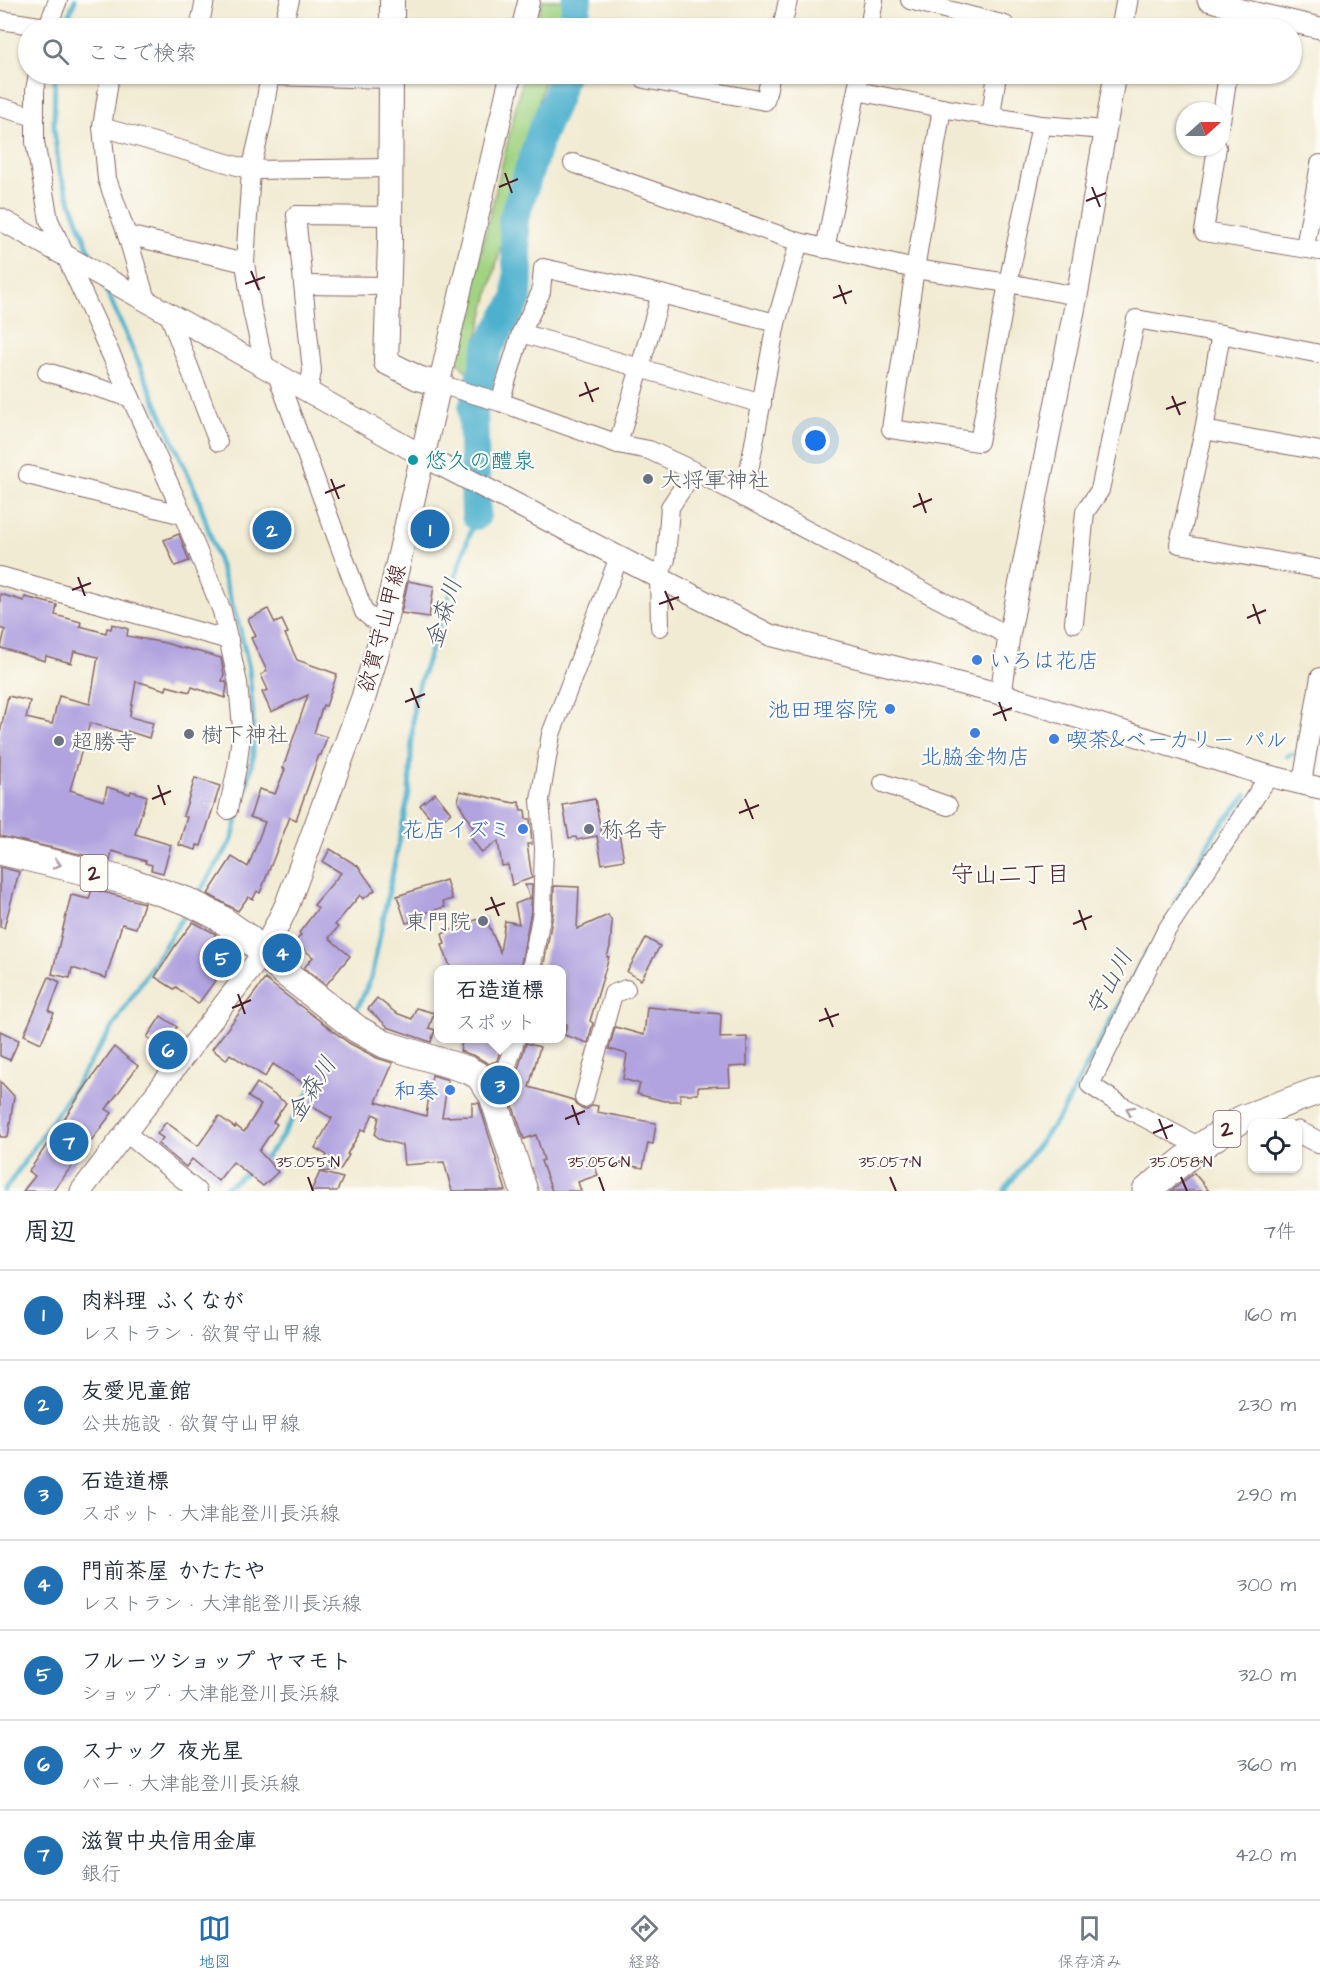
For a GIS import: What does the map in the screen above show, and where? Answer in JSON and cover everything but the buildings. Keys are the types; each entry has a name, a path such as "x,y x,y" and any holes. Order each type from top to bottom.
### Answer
{"main road":[{"path":"392,0 392,18"},
{"path":"391,84 386,362 418,378 439,384"},
{"name":"欲賀守山甲線","path":"264,952 291,894 363,699 383,628 439,384"},
{"name":"2","path":"0,851 131,882 193,904 233,927 264,952 279,968 357,1029 384,1044 468,1070 479,1076 487,1085"},
{"path":"487,1085 493,1096 524,1191"},
{"name":"2","path":"1146,1191 1200,1147 1242,1119 1278,1116 1320,1090"}],"street":[{"path":"53,18 58,0"},
{"path":"202,18 206,0"},
{"path":"285,18 290,0"},
{"path":"524,18 529,0"},
{"path":"784,18 788,0"},
{"path":"871,18 874,0"},
{"path":"910,0 978,18"},
{"path":"1124,18 1127,0"},
{"path":"1208,0 1235,18"},
{"path":"0,20 18,23"},
{"path":"1302,26 1320,28"},
{"path":"36,84 35,142 49,220 183,515 219,603 229,640 238,683 242,728 237,768 228,810"},
{"path":"108,84 102,127 107,179 147,300"},
{"path":"266,84 262,123 250,170 245,263 252,310 271,372 364,612 383,628"},
{"path":"509,84 439,384 500,402 618,444 650,450 1009,636"},
{"path":"670,84 765,102 769,84"},
{"path":"825,249 859,84"},
{"path":"865,84 942,108 1041,125 1106,130"},
{"path":"991,116 996,84"},
{"path":"1001,694 1009,636 1077,296 1113,84"},
{"path":"1224,102 1227,84"},
{"path":"0,107 35,117"},
{"path":"942,108 891,429 980,442 1008,283 1041,125"},
{"path":"102,127 250,170 389,168"},
{"path":"1216,156 1204,232 1313,249 1320,164"},
{"path":"573,163 825,249 915,269 1077,296"},
{"path":"308,392 312,370 296,215 390,216"},
{"path":"0,219 423,456 770,634 1001,694 1269,776 1311,785 1320,677"},
{"path":"127,235 245,263"},
{"path":"744,498 776,323 799,242"},
{"path":"500,402 521,333 541,292 543,268 662,294 776,323"},
{"path":"303,285 388,286"},
{"path":"618,444 662,294"},
{"path":"168,312 218,442"},
{"path":"1074,622 1085,512 1100,490 1136,319 1320,354"},
{"path":"521,333 762,404"},
{"path":"1221,334 1204,430 1179,544 1320,569"},
{"path":"47,372 131,398"},
{"path":"1204,430 1320,451"},
{"path":"660,627 659,577 666,559 670,507 694,471"},
{"path":"28,475 183,515"},
{"path":"532,965 542,912 544,848 540,800 551,734 619,557"},
{"path":"0,576 229,640"},
{"path":"1200,1147 1124,1107 1090,1085 1166,931 1269,776"},
{"path":"883,783 948,806"},
{"path":"81,1191 264,952"},
{"path":"584,1098 613,994 626,989"},
{"path":"487,1085 503,1078 514,1043"},
{"path":"125,1132 197,1191"},
{"path":"1302,1136 1320,1143"}],"green space":[{"path":"542,0 565,0 560,18 538,18"},
{"path":"522,84 543,84 468,373 455,359"}],"waterway":[{"path":"68,18 75,0"},
{"name":"金森川","path":"574,18 577,0"},
{"path":"55,84 54,128 59,171 94,263"},
{"name":"金森川","path":"476,515 473,409 488,348 517,299 518,271 513,221 541,134 560,84"},
{"path":"104,285 198,497 240,629 249,669 253,713 253,756 248,781 231,842 197,896"},
{"name":"金森川","path":"353,1018 371,978 409,793 414,700 476,515"},
{"name":"守山川","path":"1287,756 1293,754"},
{"name":"守山川","path":"1174,904 1215,832 1247,795"},
{"path":"4,1191 55,1117 187,911"},
{"name":"守山川","path":"1004,1191 1062,1113 1147,951"},
{"name":"金森川","path":"262,1162 277,1144 315,1083"},
{"name":"金森川","path":"221,1191 252,1169"}],"place":[{"name":"悠久の醴泉","path":"413,460"},
{"name":"大将軍神社","path":"648,479"},
{"name":"肉料理 ふくなが","path":"430,529"},
{"name":"友愛児童館","path":"272,530"},
{"name":"いろは花店","path":"977,660"},
{"name":"池田理容院","path":"890,709"},
{"name":"北脇金物店","path":"975,733"},
{"name":"樹下神社","path":"189,734"},
{"name":"喫茶&ベーカリー パル","path":"1054,739"},
{"name":"超勝寺","path":"59,741"},
{"name":"花店イズミ","path":"523,829"},
{"name":"称名寺","path":"589,829"},
{"name":"東門院","path":"483,921"},
{"name":"門前茶屋 かたたや","path":"282,953"},
{"name":"フルーツショップ ヤマモト","path":"222,958"},
{"name":"スナック 夜光星","path":"168,1050"},
{"name":"石造道標","path":"500,1085"},
{"name":"和奏","path":"450,1090"},
{"name":"滋賀中央信用金庫","path":"69,1142"}],"district":[{"name":"守山二丁目","path":"1010,874"}]}
